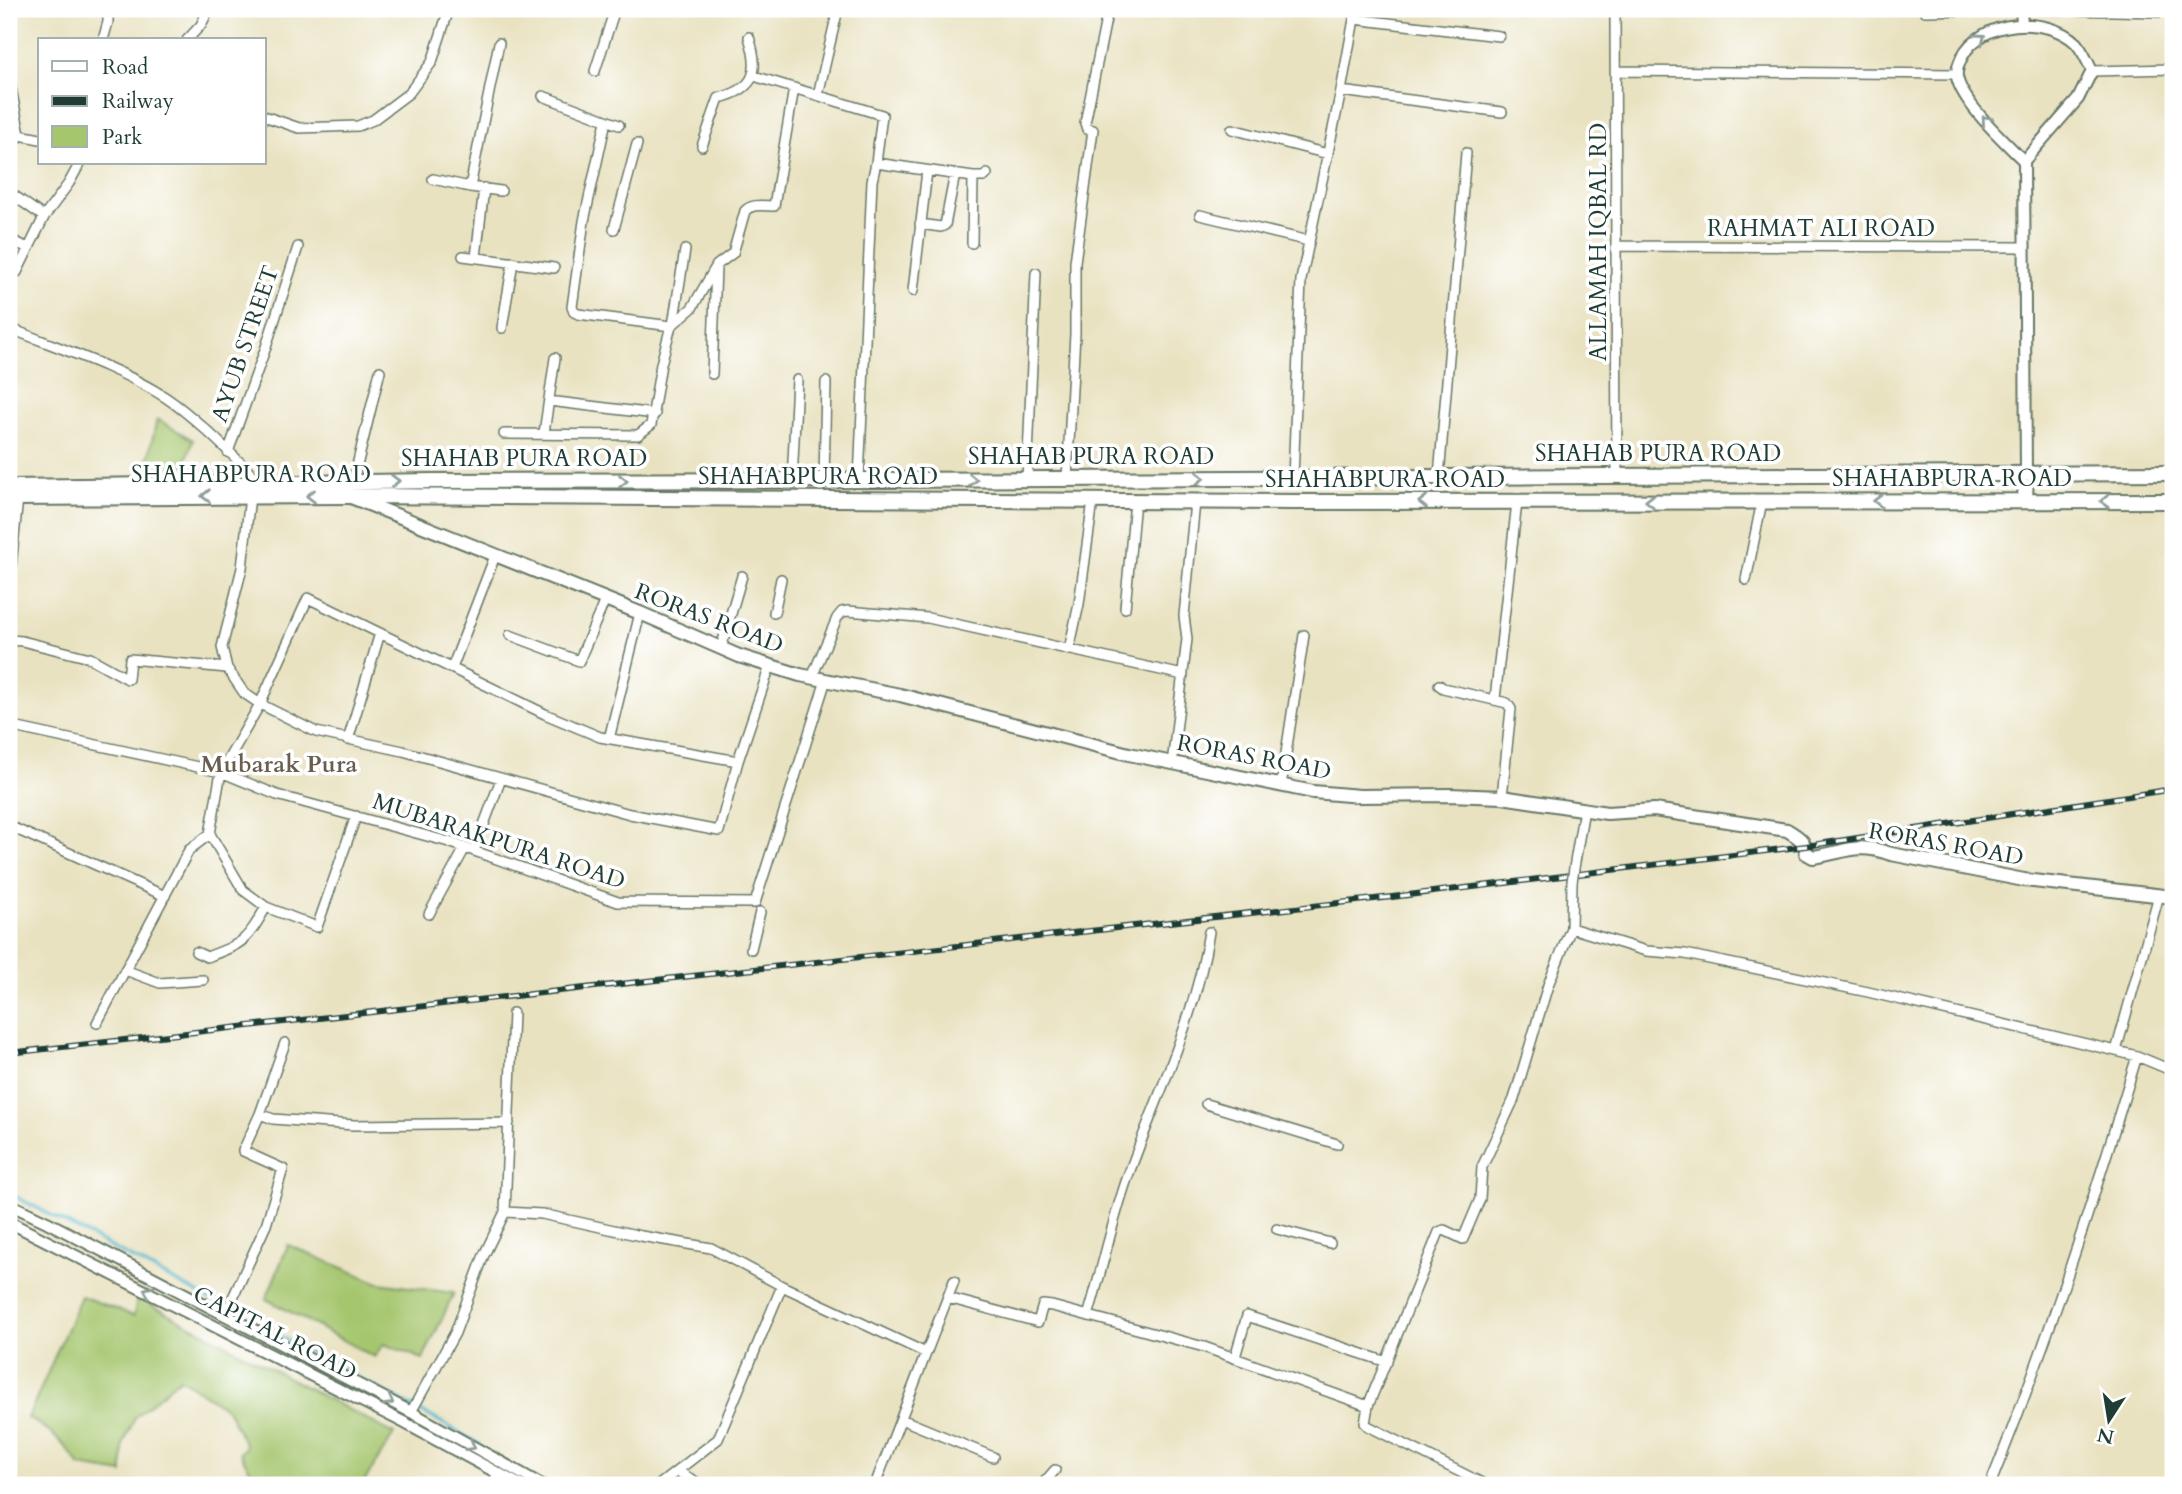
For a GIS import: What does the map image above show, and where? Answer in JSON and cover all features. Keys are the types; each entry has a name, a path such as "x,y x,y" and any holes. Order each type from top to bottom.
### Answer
{"main road":[{"path":"2025,501 2026,473"},
{"name":"SHAHAB PURA ROAD","path":"12,494 261,483 351,489 824,480 2173,473"},
{"path":"1617,476 1618,501"},
{"path":"844,499 847,483 852,480"},
{"path":"880,480 877,493 883,499"},
{"name":"SHAHABPURA ROAD","path":"12,494 250,496 351,489 844,499 1195,502 2173,501"},
{"name":"RORAS ROAD","path":"351,489 495,556 771,666 900,695 1172,764 1312,792 1360,796 1502,797 1607,813 1654,810 1782,829 1799,837 1806,846 1807,853 1813,857 1858,847 1875,848 1891,854 2024,880 2173,897"},
{"path":"9,1474 12,1485"}],"street":[{"path":"103,38 108,9"},
{"path":"189,38 209,9"},
{"path":"266,117 299,128 358,126 373,120 409,93 432,62 449,9"},
{"path":"594,71 615,9"},
{"path":"818,94 838,9"},
{"path":"1067,479 1075,334 1075,262 1093,130 1087,129 1085,123 1108,9"},
{"name":"ALLAMAH IQBAL RD","path":"1615,9 1617,476"},
{"path":"2021,9 2022,24"},
{"path":"1925,11 2021,9 2159,12"},
{"path":"1293,478 1301,280 1354,19 1499,36"},
{"path":"2024,161 1974,107 1959,84 1956,74 1962,57 1973,43 1993,30 2022,24 2068,37 2081,51 2092,71 2087,85 2073,106 2024,161 2026,473"},
{"path":"702,146 719,98 739,91 748,85 754,76 754,51 749,37"},
{"path":"470,187 499,43"},
{"path":"2092,71 2173,69"},
{"path":"1616,71 1956,74"},
{"path":"754,76 882,115 877,163 872,181 852,480"},
{"path":"9,78 20,135 38,139"},
{"path":"606,121 584,221 572,307 578,314 672,326 692,308 716,265 733,253 745,211 749,207 774,206 794,88"},
{"path":"1341,91 1502,112"},
{"path":"543,96 618,125"},
{"path":"1232,129 1328,154"},
{"path":"9,153 18,135"},
{"path":"614,229 637,144"},
{"path":"1438,477 1466,153"},
{"path":"877,163 973,177 984,177 987,174"},
{"path":"17,272 44,217 79,164"},
{"path":"913,291 927,171"},
{"path":"920,224 942,227 946,225 955,174"},
{"path":"972,243 973,177"},
{"path":"433,179 501,191"},
{"path":"476,257 484,188"},
{"path":"9,192 44,217"},
{"path":"1200,215 1309,241"},
{"path":"9,239 28,248"},
{"name":"RAHMAT ALI ROAD","path":"1618,246 2024,247"},
{"name":"AYUB STREET","path":"228,452 298,247"},
{"path":"504,434 638,435 651,425 685,250"},
{"path":"463,256 554,268"},
{"path":"502,328 513,262"},
{"path":"712,374 716,265"},
{"path":"1027,479 1036,273"},
{"path":"9,328 114,371 165,397 261,483"},
{"path":"544,433 555,358"},
{"path":"351,489 380,371"},
{"path":"792,481 797,380"},
{"path":"824,480 826,382"},
{"path":"549,401 654,414"},
{"path":"9,586 12,494"},
{"path":"250,496 242,568 222,647 227,668 244,693 316,732 403,751 630,814 719,831 738,761 771,666"},
{"path":"1069,650 1079,604 1093,501"},
{"path":"1125,608 1135,501"},
{"path":"1746,580 1762,501"},
{"path":"1172,764 1187,639 1184,616 1195,502"},
{"path":"1495,699 1517,502"},
{"path":"452,668 495,556"},
{"path":"721,648 742,576"},
{"path":"774,613 781,579"},
{"path":"356,816 317,927 266,907 243,890 210,834 221,772 260,704 309,598 545,714 609,739 738,761"},
{"path":"510,635 579,661 605,600"},
{"path":"812,677 837,618 842,612 848,611 928,618 1183,675"},
{"path":"609,739 639,614"},
{"path":"348,740 380,633"},
{"path":"1281,786 1304,635"},
{"path":"9,640 90,658 128,679 130,659 227,668"},
{"name":"MUBARAKPURA ROAD","path":"9,726 221,772 277,794 469,850 618,902 755,902 826,680"},
{"path":"1439,685 1495,699 1507,703 1511,709 1502,797"},
{"path":"429,914 469,850 501,779"},
{"path":"1486,1485 1365,1423 1368,1406 1439,1232 1444,1230 1463,1239 1480,1199 1482,1167 1514,1099 1548,985 1571,928 1572,883 1584,809"},
{"path":"9,826 165,896"},
{"path":"97,1023 189,850 210,834"},
{"path":"2116,1051 2159,895"},
{"path":"196,952 206,957 237,946 252,933 266,907"},
{"path":"751,949 760,912"},
{"path":"1571,928 1646,951 1685,954 1868,992 2137,1056 2173,1071"},
{"path":"1088,1316 1128,1178 1161,1093 1203,969 1209,932"},
{"path":"125,970 160,983 203,981"},
{"path":"408,1418 455,1333 484,1255 505,1212 513,1013"},
{"path":"225,1315 266,1225 283,1169 243,1151 260,1114 285,1043"},
{"path":"1991,1485 2054,1320 2137,1056"},
{"path":"1206,1104 1337,1144"},
{"path":"260,1114 273,1119 355,1125 509,1123"},
{"path":"9,1205 225,1315 408,1418 542,1485"},
{"path":"505,1212 542,1214 641,1237 711,1248 782,1286 926,1353"},
{"name":"CAPITAL ROAD","path":"9,1222 408,1418 520,1485"},
{"path":"38,1236 47,1222"},
{"path":"1277,1229 1330,1243"},
{"path":"875,1485 954,1281"},
{"path":"659,1485 718,1439 782,1286"},
{"path":"948,1298 1038,1322 1041,1307 1045,1304 1235,1357 1368,1406"},
{"path":"1235,1357 1247,1316 1387,1362"},
{"path":"901,1419 993,1457"},
{"path":"1042,1485 1055,1470"},
{"path":"677,1471 701,1485"},
{"path":"491,1485 499,1474"}],"green space":[{"path":"157,419 193,440 181,476 144,476"},
{"path":"288,1245 379,1283 454,1293 423,1359 384,1344 374,1357 266,1299"},
{"path":"81,1296 134,1316 137,1297 394,1434 362,1485 259,1485 240,1453 246,1446 227,1409 180,1378 135,1417 123,1445 123,1473 80,1466 57,1439 28,1418"}],"waterway":[{"path":"9,1193 479,1444"}],"railway":[{"path":"9,1053 1392,897 1806,846 2173,789"}],"district":[{"name":"Mubarak Pura","path":"279,764"}]}
